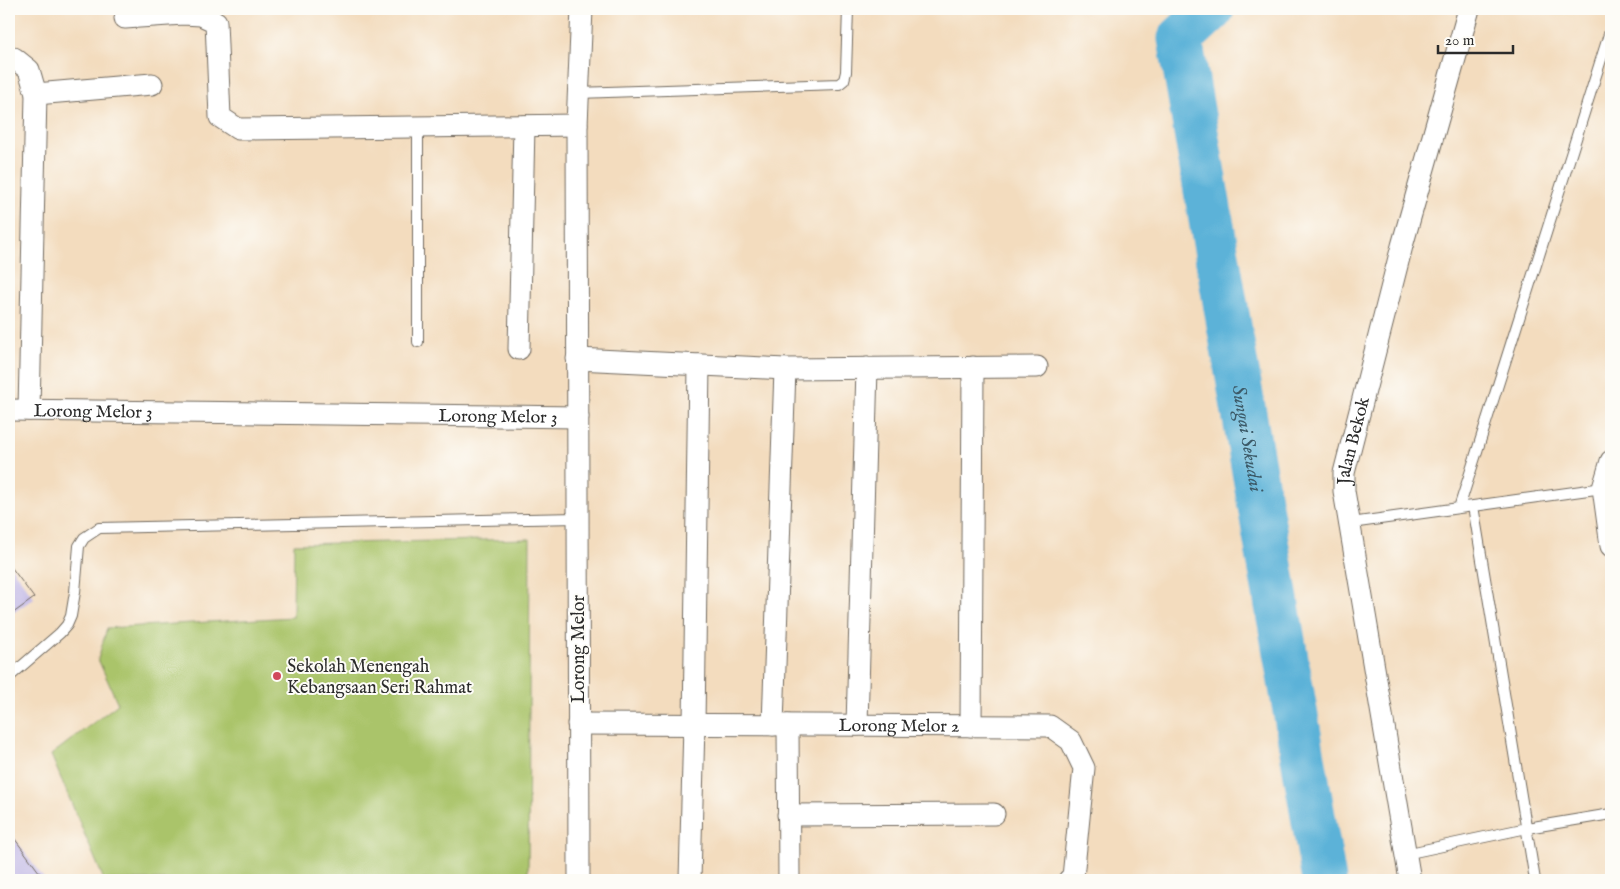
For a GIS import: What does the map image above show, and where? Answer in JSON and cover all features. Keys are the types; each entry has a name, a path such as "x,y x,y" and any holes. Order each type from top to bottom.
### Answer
{"street":[{"name":"Lorong Melor 3","path":"19,410 578,417 577,125 582,9"},
{"name":"Jalan Bekok","path":"1410,880 1344,491 1344,473 1402,246 1469,9"},
{"path":"125,18 183,14 201,15 216,22 220,117 238,129 577,125"},
{"path":"9,58 14,58 29,70 36,94 19,410"},
{"path":"36,94 152,84"},
{"path":"519,349 524,126"},
{"path":"577,359 785,369 1037,367"},
{"path":"690,880 699,365"},
{"path":"971,726 973,367"},
{"path":"856,725 867,368"},
{"path":"785,369 780,725 788,814 789,880"},
{"name":"Lorong Melor","path":"578,417 579,880"},
{"path":"1611,460 1603,488 1609,518 1611,546"},
{"name":"Lorong Melor 2","path":"578,724 1050,726 1071,742 1084,768 1073,877 1069,880"},
{"path":"788,814 994,814"}],"lane":[{"path":"578,94 839,84 844,80 846,72 848,9"},
{"path":"1459,508 1611,28"},
{"path":"418,127 418,342"},
{"path":"1350,523 1603,488"},
{"path":"1473,506 1535,880"},
{"path":"9,677 67,625 71,616 78,546 84,538 99,528 578,518"},
{"path":"1405,854 1527,828 1611,814"}],"green space":[{"path":"530,539 528,880 104,880 51,755 118,704 98,659 107,628 293,617 294,544"}],"building":[{"path":"9,564 34,598 9,616"},
{"path":"9,831 45,880 9,880"}],"waterway":[{"name":"Sungai Sekudai","path":"1212,9 1180,39 1324,880"}],"place":[{"name":"Sekolah Menengah Kebangsaan Seri Rahmat","path":"277,676"}]}
